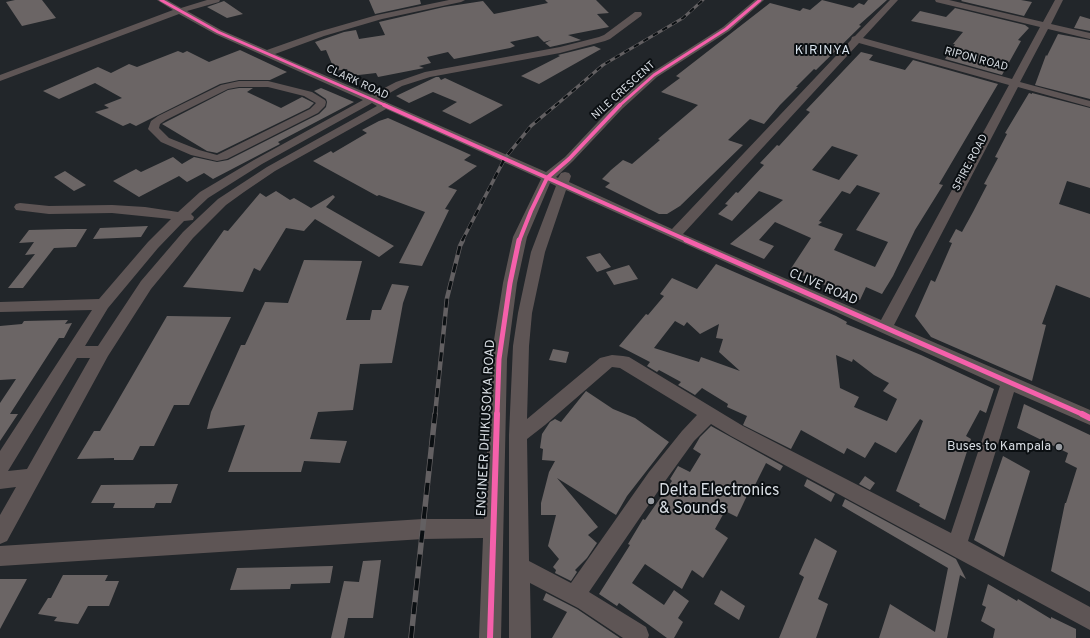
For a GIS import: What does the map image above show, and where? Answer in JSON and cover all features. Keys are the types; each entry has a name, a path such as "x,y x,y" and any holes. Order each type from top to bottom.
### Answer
{"street":[{"name":"CLARK ROAD","path":"160,0 218,32 266,54 555,181"},
{"path":"0,78 178,11 216,0"},
{"path":"266,54 321,34 380,17 461,0"},
{"name":"NILE CRESCENT","path":"569,160 590,135 618,107 654,75 726,29 760,0"},
{"path":"674,235 894,0"},
{"path":"939,0 1090,36"},
{"name":"SPIRE ROAD","path":"885,326 1013,83 1059,0"},
{"path":"0,467 103,304 136,264 180,217 215,188 370,99 415,78 504,59 560,50 602,40 638,14"},
{"name":"RIPON ROAD","path":"856,39 1090,104"},
{"path":"308,94 321,102 320,106 314,111 223,157 217,158 195,153 165,140 153,129 155,123 162,118 225,87 239,84 268,84 308,94 332,82"},
{"path":"0,534 102,352 146,285 203,219 222,202 271,169 384,106"},
{"name":"ENGINEER DHIKUSOKA ROAD","path":"490,638 499,359 504,315 520,237 531,211 555,181 569,160"},
{"path":"258,162 271,169"},
{"name":"ENGINEER DHIKUSOKA ROAD","path":"520,638 518,435 521,346 525,313 555,181"},
{"name":"CLIVE ROAD","path":"555,181 1090,418"},
{"path":"20,207 49,210 112,209 145,211 203,219"},
{"path":"136,264 161,266"},
{"path":"0,307 103,304"},
{"path":"72,352 102,352"},
{"path":"518,435 539,420 606,363 612,361 623,362 737,431 957,546 1090,619"},
{"path":"957,546 1009,383"},
{"path":"575,595 656,478 688,436 709,414"},
{"path":"0,480 32,477"},
{"path":"0,556 423,529 493,528"},
{"path":"520,567 575,595 638,634"}],"building":[{"path":"15,0 42,0 56,18 22,26 6,2"},
{"path":"369,0 420,0 421,4 375,14"},
{"path":"545,0 596,0 609,13 597,14 609,27 568,35 581,40 550,47 545,43 551,40 544,42 538,36 510,42 515,46 510,48 454,59 448,52 427,57 431,63 419,66 424,68 378,77 376,73 350,76 347,69 335,71 326,50 321,51 315,42 344,32 356,30 359,39 385,35 379,22 444,7 483,1 494,14 548,3"},
{"path":"822,0 853,8 859,3 864,5 868,0 887,0 859,25 861,26 816,70 814,69 796,87 798,87 764,124 750,119 728,140 743,145 680,206 667,214 659,214 605,187 610,183 602,179 611,170 623,160 632,164 660,140 658,139 698,105 661,92 680,78 676,76 770,3 800,11 803,8 810,10"},
{"path":"1021,0 1032,2 1024,16 961,1"},
{"path":"224,1 243,14 227,18 207,7"},
{"path":"955,8 1025,25 1029,28 1018,40 1021,41 1002,75 945,59 955,44 953,44 963,32 911,21 920,11 946,17"},
{"path":"1080,16 1090,19 1090,31 1074,28"},
{"path":"1058,34 1090,40 1090,99 1035,85 1046,55 1047,56"},
{"path":"594,46 601,49 539,84 521,76 560,56 558,55"},
{"path":"240,50 287,72 270,80 239,80 220,84 136,126 130,123 123,126 95,112 109,108 104,105 122,98 95,83 59,99 43,91 98,67 111,73 129,64 137,67 178,51 183,53 187,51 209,62"},
{"path":"861,52 873,55 869,60 905,70 913,60 998,84 939,184 943,185 915,230 893,276 882,294 866,287 860,300 790,270 811,238 775,222 759,240 774,246 764,259 730,244 783,200 759,191 732,221 718,214 728,205 725,204 736,192 738,193 764,165 760,163 777,145 779,146 810,112 806,110","holes":["832,146 858,155 839,180 812,170","857,185 880,193 856,230 888,242 875,267 834,250 843,234 818,225 822,222 819,221 842,191 850,194"]},
{"path":"436,77 439,77 441,80 445,78 503,105 470,124 442,111 457,102 433,92 409,103 396,96"},
{"path":"253,88 247,92 281,108 302,97 314,103 309,108 217,153 207,151 162,124 228,90"},
{"path":"321,88 354,102 278,142 280,144 213,179 204,173 187,182 179,176 139,197 113,181 136,169 141,172 173,157 182,164 194,157 217,162 228,160 319,114 326,107 327,102 326,99 314,91"},
{"path":"1029,93 1090,108 1090,188 1067,181 1059,204 1090,214 1090,298 1056,285 1042,324 1046,325 1032,381 931,337 915,316 931,280 935,282 952,243 949,242 956,229 962,232 987,185 984,184 998,158 995,157 1007,134 1005,133"},
{"path":"388,118 471,155 464,160 477,166 448,187 457,190 445,209 449,210 422,266 399,263 425,212 379,195 377,196 313,161 331,151 333,153 367,133 362,130"},
{"path":"65,171 86,185 74,191 54,177"},
{"path":"276,191 290,200 294,198 311,208 333,195 335,197 326,207 394,246 379,257 315,219 304,231 286,228 260,271 254,268 243,292 183,287 224,230 228,231 260,193 266,197"},
{"path":"148,226 141,237 93,239 100,228"},
{"path":"87,229 76,247 54,248 23,288 8,288 35,254 25,255 34,242 19,243 29,230"},
{"path":"600,253 611,267 597,272 586,257"},
{"path":"304,260 362,261 346,320 370,320 372,310 381,310 392,284 409,286 403,303 392,363 360,364 353,410 318,412 310,439 347,441 340,463 304,461 301,472 228,472 245,425 207,429 211,412 241,345 245,345 265,302 288,303"},
{"path":"716,264 836,316 847,322 846,324 921,355 994,389 986,413 980,410 966,436 971,439 945,520 896,491 923,421 920,419 896,453 875,442 865,458 847,448 844,454 801,430 791,449 743,425 747,416 727,407 728,404 702,388 695,395 678,385 681,382 659,370 657,372 647,366 650,362 619,346 646,314 648,315 664,296 660,294 672,278 697,289","holes":["675,321 684,326 687,322 700,334 719,324 716,338 723,339 719,352 740,371 701,357 699,362 654,348","836,355 852,362 853,359 874,375 889,383 883,391 897,399 887,421 854,407 859,397 840,388"]},
{"path":"629,265 638,279 614,285 606,272"},
{"path":"167,316 231,317 189,405 174,405 154,446 140,446 133,460 114,460 114,458 77,459 94,431 100,431"},
{"path":"68,320 65,324 72,323 64,338 59,338 10,414 18,414 0,441 0,403 16,379 0,380 0,326 22,324 24,321"},
{"path":"553,349 569,352 566,363 549,360"},
{"path":"586,391 613,409 635,418 669,442 627,496 616,515 557,478 598,527 588,535 597,543 587,558 575,570 577,572 571,581 555,573 556,570 553,567 559,559 548,546 556,515 541,515 541,503 549,472 555,461 542,460 543,449 540,448 542,434 550,422 555,419 561,422"},
{"path":"1024,404 1090,435 1090,592 1051,571 1065,503 1077,468 1065,462 1068,453 1017,428"},
{"path":"711,426 783,466 780,471 766,463 754,487 752,485 737,517 725,511 715,529 728,538 703,578 692,570 682,589 645,564 632,583 664,605 674,590 689,601 678,618 683,622 674,638 667,638 619,603 617,606 599,594 630,545 628,544 643,519 645,520 672,481 670,479 678,466 690,472 701,454 693,449 700,437"},
{"path":"1003,456 1030,471 1004,557 974,540"},
{"path":"865,476 875,483 870,490 859,484"},
{"path":"807,479 835,494 831,502 804,486"},
{"path":"178,484 171,503 156,503 154,508 113,508 115,503 91,503 101,485"},
{"path":"845,499 956,559 966,579 960,575 947,638 879,638 890,604 935,632 948,568 842,506"},
{"path":"815,538 837,551 818,599 828,604 816,638 779,638 804,577 799,574"},
{"path":"381,560 373,618 348,618 344,638 331,638 344,581 359,582 363,561"},
{"path":"333,566 330,583 291,584 290,589 230,590 237,568"},
{"path":"63,575 108,575 105,581 119,581 109,606 88,606 78,624 54,621 57,617 38,614 48,598 51,598"},
{"path":"0,579 27,579 0,629"},
{"path":"988,584 1017,601 1018,599 1051,619 1051,617 1076,629 1076,638 993,638 995,629 981,621 986,607 982,605"},
{"path":"721,590 745,606 739,620 714,604"},
{"path":"546,593 577,609 620,638 552,638 567,612 543,600"}],"railway":[{"path":"555,106 603,65 683,18 703,0"},
{"path":"462,241 505,158 531,126 556,105"},
{"path":"435,415 447,298 460,246 463,240"},
{"path":"411,638 435,414"}],"cycle path":[{"path":"161,0 218,32 1090,418"},
{"path":"490,638 499,359 510,283 520,237 531,211 547,178 569,159 618,107 654,75 726,29 760,0"}],"place":[{"name":"Buses to Kampala","path":"1059,447"},
{"name":"Delta Electronics & Sounds","path":"651,501"}],"district":[{"name":"KIRINYA","path":"823,51"}]}
